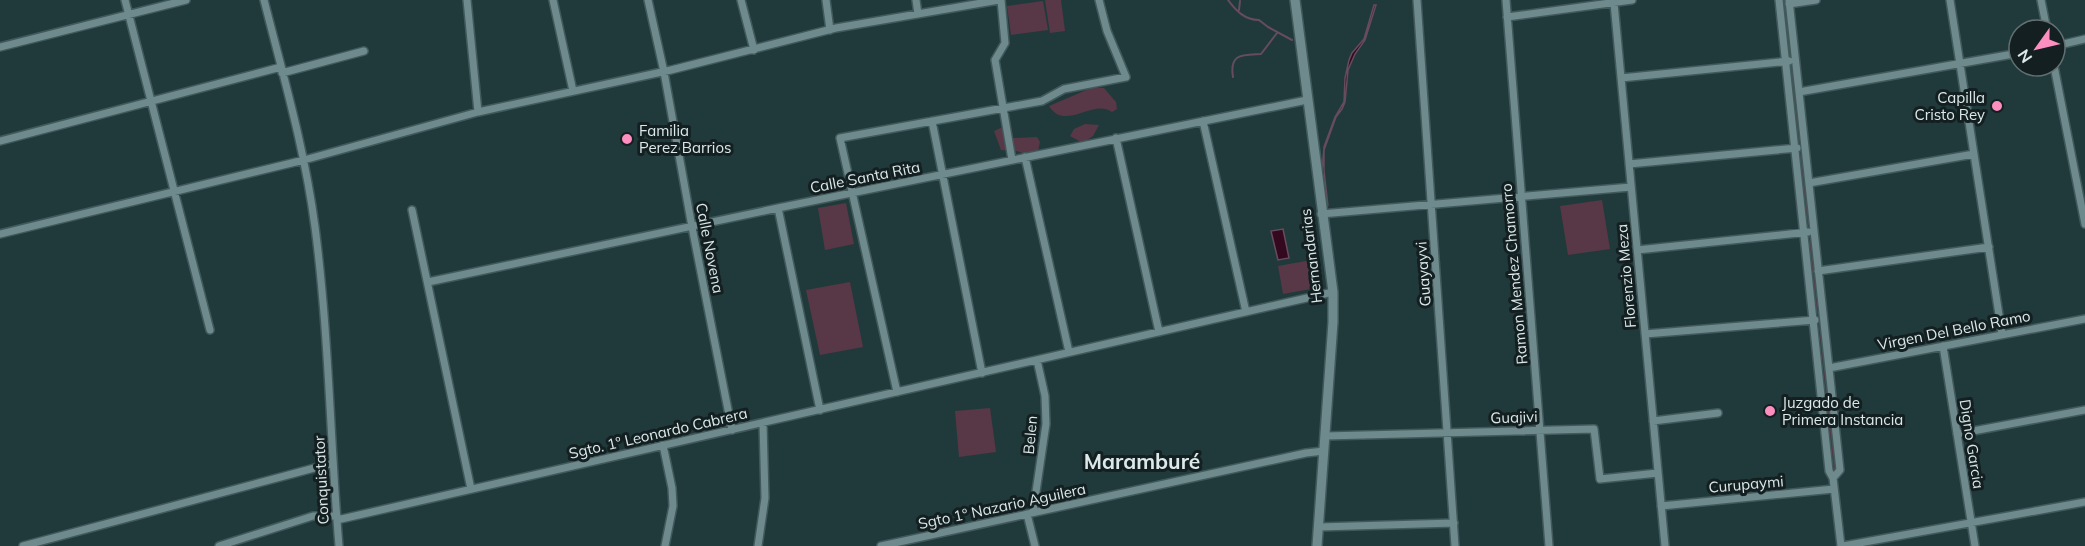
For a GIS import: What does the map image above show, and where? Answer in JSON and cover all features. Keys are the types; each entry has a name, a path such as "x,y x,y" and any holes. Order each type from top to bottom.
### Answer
{"street":[{"path":"125,0 210,330"},
{"path":"0,46 186,0"},
{"name":"Conquistator","path":"264,0 304,160 315,226 323,303 339,546"},
{"path":"467,0 478,112"},
{"path":"553,0 573,91"},
{"name":"Calle Novena","path":"648,0 664,72 732,430"},
{"path":"741,0 754,50"},
{"path":"826,0 830,30"},
{"path":"916,0 918,14"},
{"path":"0,234 304,160 478,112 664,72 830,30 1000,0 1005,43 995,60 1012,160"},
{"path":"897,392 840,138 1042,101 1064,89 1126,77 1107,32 1099,0"},
{"name":"Hernandarias","path":"1295,0 1321,214 1333,292 1333,322 1317,546"},
{"name":"Guayayvi","path":"1417,0 1455,546"},
{"name":"Ramon Mendez Chamorro","path":"1506,0 1549,546"},
{"path":"1507,17 1632,0"},
{"path":"1779,0 1829,471 1833,478 1842,546 2085,502"},
{"path":"1816,0 1789,2 1840,470 1833,478"},
{"path":"1950,0 2002,334"},
{"path":"2041,0 2045,18"},
{"name":"Florenzio Meza","path":"1614,3 1665,546"},
{"path":"2067,43 2085,39"},
{"path":"0,141 151,100 364,51"},
{"path":"1799,92 2007,55"},
{"path":"1621,78 1795,60"},
{"path":"2056,78 2085,224"},
{"name":"Calle Santa Rita","path":"428,282 1307,100"},
{"path":"932,121 984,372"},
{"path":"1203,121 1246,312"},
{"path":"1116,138 1159,332"},
{"path":"1629,164 1805,148"},
{"path":"1809,183 1974,154"},
{"path":"1025,157 1070,352"},
{"path":"1321,214 1631,187"},
{"path":"778,208 820,410"},
{"path":"412,210 471,489"},
{"path":"1637,250 1814,232"},
{"path":"1818,271 1989,247"},
{"name":"Sgto. 1º Leonardo Cabrera","path":"219,546 314,516 337,518 471,489 1333,292"},
{"path":"1645,334 1824,319"},
{"name":"Virgen Del Bello Ramo","path":"1829,368 2085,319"},
{"name":"Digno Garcia","path":"1943,346 1975,546"},
{"name":"Belen","path":"1030,513 1046,424 1045,396 1037,360"},
{"path":"1957,434 2085,410"},
{"path":"1653,421 1718,413"},
{"path":"758,546 765,498 763,423"},
{"name":"Guajivi","path":"1325,436 1594,429 1600,478 1658,473"},
{"path":"663,445 672,488 673,506 665,546"},
{"name":"Sgto 1º Nazario Aguilera","path":"880,546 1306,453 1324,451"},
{"path":"23,546 333,463"},
{"name":"Curupaymi","path":"1661,506 1834,489"},
{"path":"1030,513 1035,546"},
{"path":"1319,527 1454,523"}],"shaded area":[{"path":"1045,0 1061,0 1065,31 1050,33"},
{"path":"1782,0 1785,0 1791,53 1789,55"},
{"path":"1043,1 1048,30 1011,35 1007,6"},
{"path":"1374,5 1376,5 1365,40 1348,70 1345,102 1336,117 1324,150 1328,206 1322,172 1324,147 1335,117 1344,102 1345,78 1349,60 1364,39"},
{"path":"1791,69 1793,70 1799,141 1798,140"},
{"path":"1091,88 1104,88 1116,102 1117,109 1112,112 1096,109 1063,116 1049,106"},
{"path":"1085,124 1099,125 1093,136 1083,143 1070,136 1074,129"},
{"path":"1003,127 1008,129 1013,138 1037,137 1040,142 1038,151 1028,155 1017,151 1001,150 994,131"},
{"path":"1801,155 1809,224 1808,226 1799,156"},
{"path":"1602,200 1610,249 1568,255 1560,206"},
{"path":"846,203 854,244 825,250 818,208"},
{"path":"1283,229 1289,258 1278,260 1271,231"},
{"path":"1811,242 1818,314 1816,313"},
{"path":"1317,259 1322,287 1283,294 1278,266"},
{"path":"850,282 863,347 820,355 806,290"},
{"path":"1819,326 1821,327 1836,470 1834,472"},
{"path":"990,408 996,452 959,457 955,411"}],"waterway":[{"path":"1228,0 1245,17 1259,20 1292,40"},
{"path":"1239,10 1240,1"},
{"path":"1233,77 1232,69 1235,59 1243,55 1261,54 1277,33"}],"place":[{"name":"Capilla Cristo Rey","path":"1997,106"},
{"name":"Familia Perez Barrios","path":"627,139"},
{"name":"Juzgado de Primera Instancia","path":"1770,411"}],"district":[{"name":"Maramburé","path":"1142,461"}]}
